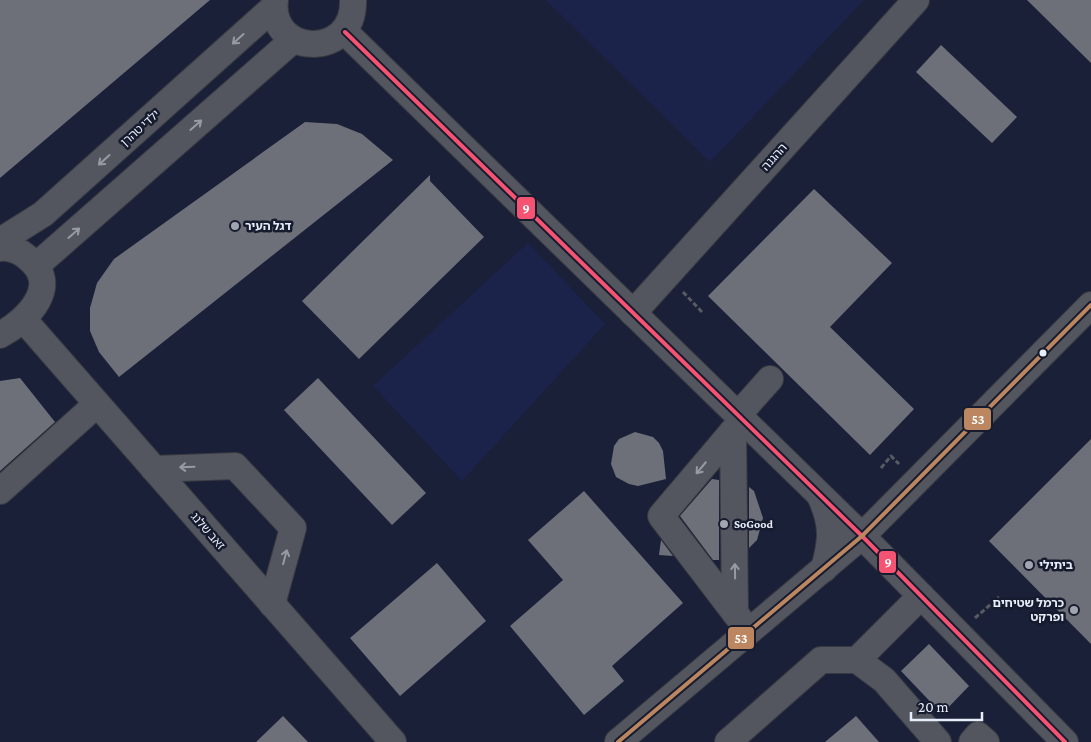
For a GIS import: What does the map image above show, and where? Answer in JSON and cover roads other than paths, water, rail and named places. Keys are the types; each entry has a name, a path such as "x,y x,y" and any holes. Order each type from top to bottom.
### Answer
{"street":[{"path":"275,3 276,17 284,31 293,40 306,44 319,44 332,40 344,32 354,10 353,0"},
{"name":"ההגנה","path":"633,313 916,0"},
{"name":"ילדי טהרן","path":"0,241 43,214 275,3"},
{"path":"344,32 633,313 738,423 820,495 862,536 1065,742"},
{"path":"37,265 293,40"},
{"path":"0,248 20,251 37,265 42,282 40,296 24,320 0,335"},
{"path":"618,742 743,622 824,569 862,536 1091,305"},
{"name":"זאב שלנג","path":"24,320 393,742"},
{"path":"743,622 661,516 738,423 770,379"},
{"path":"0,491 97,404"},
{"path":"738,423 743,622"},
{"path":"154,468 235,466 293,528 272,604"},
{"path":"820,495 830,519 831,545 824,569"},
{"path":"857,660 921,596"},
{"path":"728,742 821,660 857,660 884,680 938,742"},
{"path":"972,742 978,735 986,742"}],"place":[{"name":"דגל העיר","path":"235,226"},
{"name":"SoGood","path":"724,524"},
{"name":"ביתילי","path":"1029,565"},
{"name":"כרמל שטיחים ופרקט","path":"1074,610"}]}
